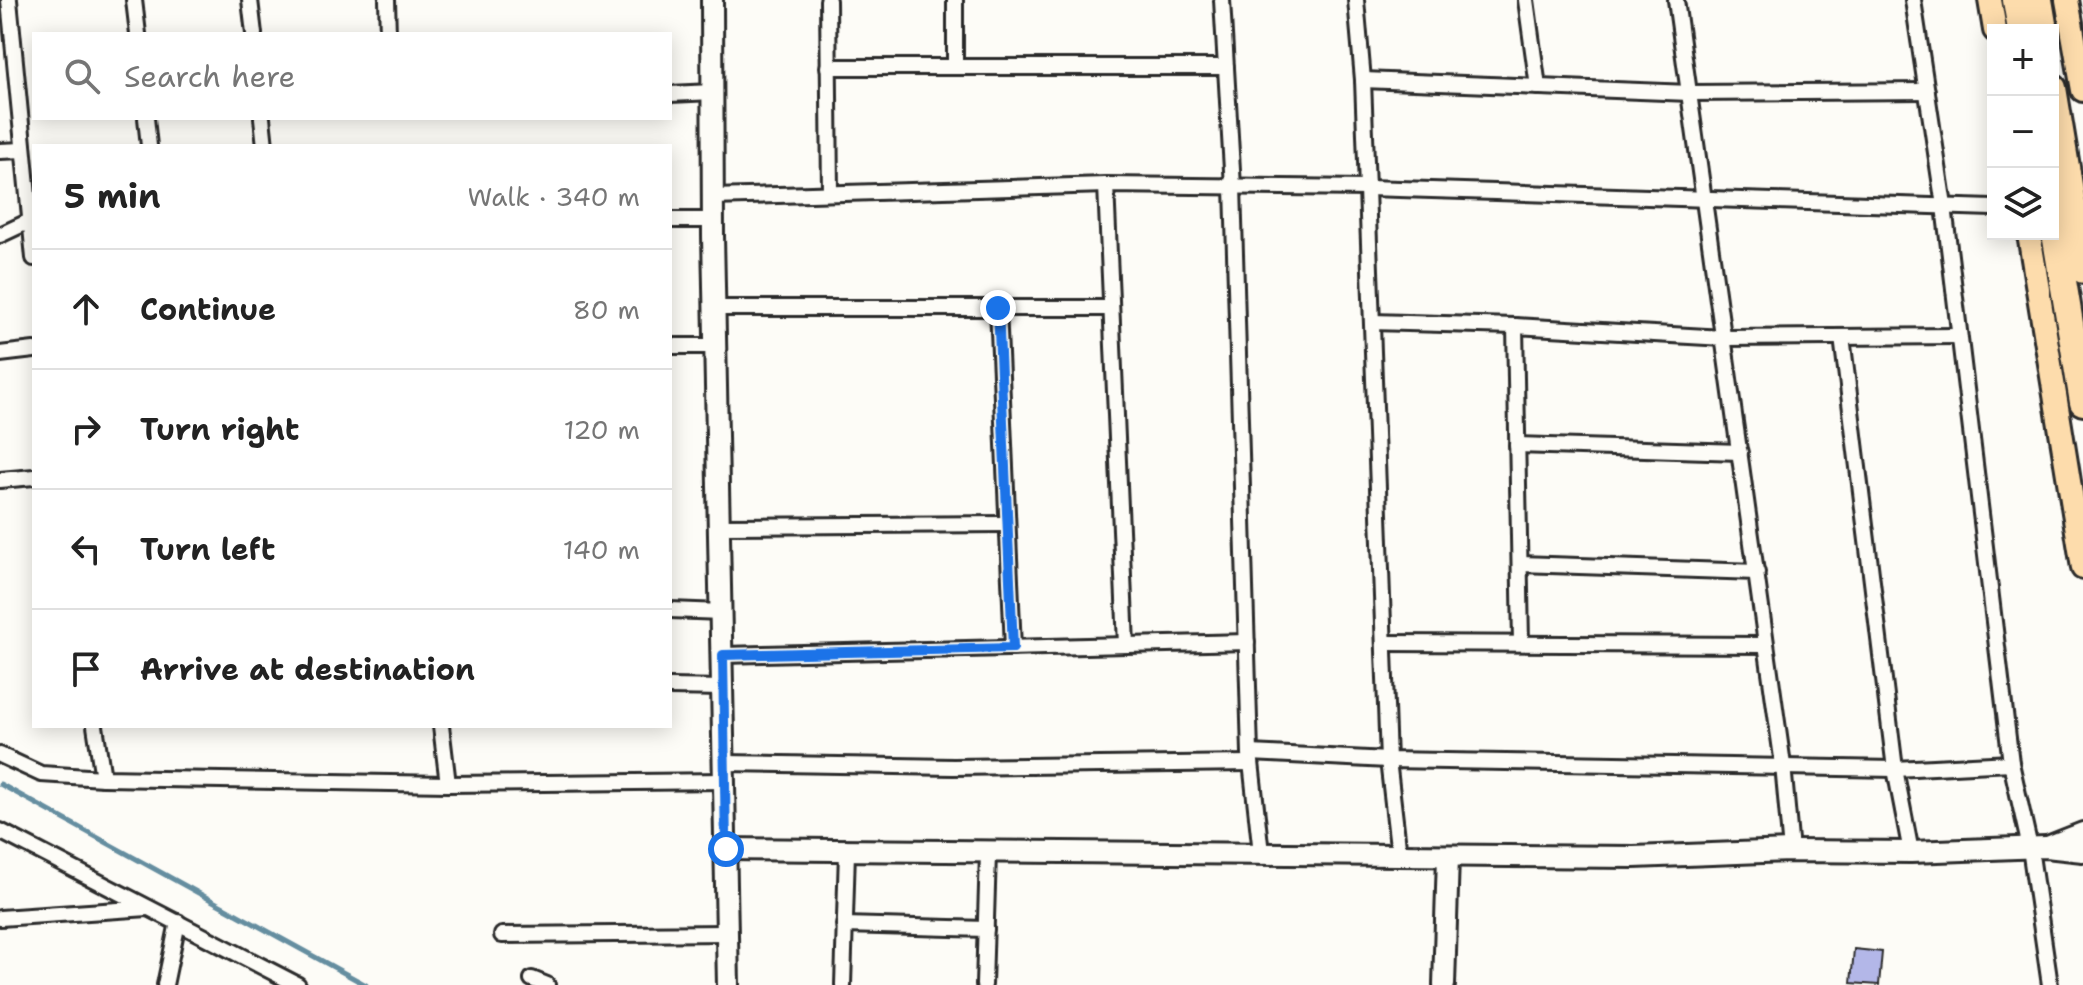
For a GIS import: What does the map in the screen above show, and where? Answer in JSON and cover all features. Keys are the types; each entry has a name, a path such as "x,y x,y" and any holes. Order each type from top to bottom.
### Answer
{"highway":[{"path":"2016,0 2020,24"},
{"path":"2039,0 2043,24"},
{"path":"2054,96 2083,270"},
{"path":"2056,240 2083,402"}],"main road":[{"path":"1990,0 1994,24"},
{"path":"2067,0 2083,90"},
{"path":"2030,240 2083,568"}],"street":[{"path":"0,235 32,219 9,0"},
{"path":"134,0 138,32"},
{"path":"250,0 254,32"},
{"path":"387,0 388,32"},
{"path":"712,0 713,220 728,985"},
{"path":"828,0 830,192"},
{"path":"955,0 955,66"},
{"path":"1222,0 1233,187 1251,758 1261,853"},
{"path":"1356,0 1368,188 1388,760 1399,855"},
{"path":"1526,0 1538,87"},
{"path":"1676,0 1757,572 1783,765 1791,851"},
{"path":"1913,0 1944,206 2011,763 2038,848 2050,985"},
{"path":"828,67 1226,67"},
{"path":"1363,80 1690,93 1927,91"},
{"path":"672,94 713,92"},
{"path":"146,120 149,144"},
{"path":"262,120 265,144"},
{"path":"0,151 23,150"},
{"path":"713,197 1106,185 1368,188 1987,208"},
{"path":"1106,185 1126,645"},
{"path":"672,220 713,220"},
{"path":"715,308 1111,308"},
{"path":"998,308 1013,648"},
{"path":"1372,322 1515,326 1724,338 1959,336"},
{"path":"1515,326 1521,642"},
{"path":"1842,337 1895,769 1911,852"},
{"path":"672,346 716,346"},
{"path":"0,354 32,350"},
{"path":"1517,445 1740,452"},
{"path":"0,480 32,477"},
{"path":"720,526 1007,524"},
{"path":"1520,564 1757,572"},
{"path":"672,610 722,612"},
{"path":"723,655 1247,642"},
{"path":"1384,643 1766,645"},
{"path":"672,687 723,688"},
{"path":"95,728 103,778"},
{"path":"441,728 448,784"},
{"path":"0,755 41,774 103,778 448,784 725,772 1251,758 1895,769 2011,763"},
{"path":"0,831 293,984"},
{"path":"2038,848 2083,833"},
{"path":"726,849 1634,857 1791,851 1911,852 2038,848 2083,851"},
{"path":"843,985 847,851"},
{"path":"984,985 988,853"},
{"path":"1444,985 1448,856"},
{"path":"0,918 149,908"},
{"path":"165,985 178,922"},
{"path":"844,925 986,929"},
{"path":"502,935 728,933"},
{"path":"532,979 547,985"}],"building":[{"path":"1854,949 1882,952 1879,985 1851,983"}],"waterway":[{"path":"0,784 366,985"}],"route":[{"path":"726,849 723,655 1013,648 998,308"}]}
